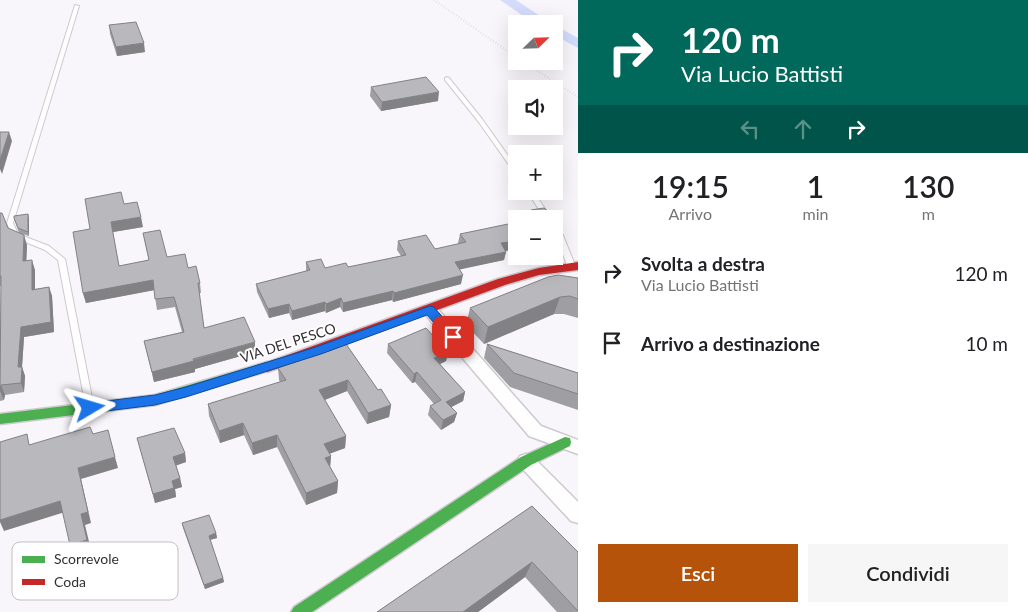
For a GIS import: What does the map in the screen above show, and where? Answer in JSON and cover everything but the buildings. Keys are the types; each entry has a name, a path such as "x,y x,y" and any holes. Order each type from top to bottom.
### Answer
{"street":[{"name":"VIA DEL PESCO","path":"0,419 155,400 186,392 317,351 430,310 499,282 528,273 574,266"},
{"path":"430,310 535,430 571,445"},
{"path":"299,612 526,461 571,445"},
{"path":"526,461 578,515"}],"lane":[{"path":"77,6 10,223 15,235 47,248 61,259 90,408"},
{"path":"447,79 480,120 508,160"},
{"path":"563,243 574,266"}],"path":[{"path":"434,0 508,51"},
{"path":"536,70 578,97"}],"waterway":[{"path":"507,0 531,15"},
{"path":"563,35 578,44"}],"traffic: fast":[{"path":"0,419 155,400 267,367"},
{"path":"299,612 526,461 565,442"}],"traffic: jam":[{"path":"267,367 520,276 578,266"}],"route":[{"path":"90,408 155,400 186,392 317,351 430,310 453,337"}]}
